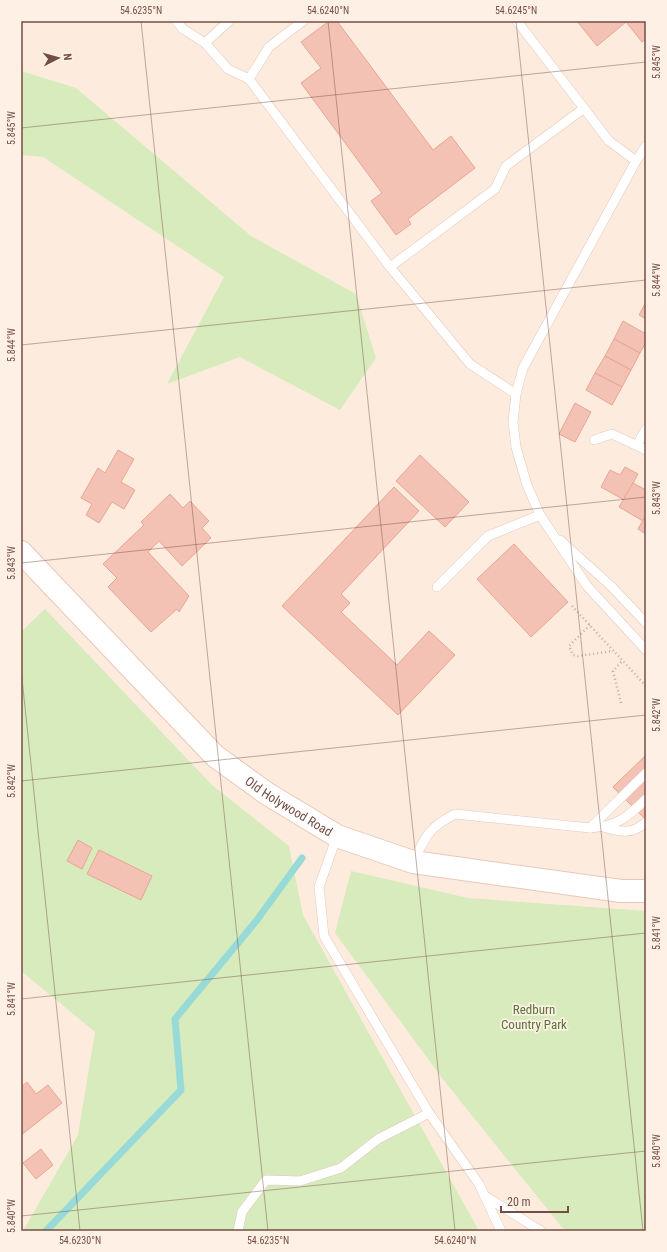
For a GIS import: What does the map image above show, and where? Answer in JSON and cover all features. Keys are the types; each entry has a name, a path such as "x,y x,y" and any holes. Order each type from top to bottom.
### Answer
{"street":[{"name":"Old Holywood Road","path":"21,552 215,756 266,793 337,836 413,862 621,890 646,891"}],"lane":[{"path":"176,21 183,29 205,43 228,69 249,79 390,267 470,364 516,394"},
{"path":"205,43 229,21"},
{"path":"249,79 269,47 303,21"},
{"path":"517,21 609,141 636,161"},
{"path":"390,267 495,189 506,166 583,109"},
{"path":"646,146 636,161 523,368 516,394 513,422 516,447 527,485 540,515 587,586 646,650"},
{"path":"637,445 646,428"},
{"path":"594,440 612,434 646,450"},
{"path":"437,587 488,536 540,515"},
{"path":"551,531 612,587 646,623"},
{"path":"590,828 616,805 646,773"},
{"path":"413,862 425,838 436,824 455,814 590,828 603,827 620,822 646,799"},
{"path":"603,827 624,833 639,828 646,822"},
{"path":"337,836 319,886 324,936 429,1113 479,1184 501,1231"},
{"path":"238,1231 242,1212 266,1180 300,1181 341,1168 378,1139 429,1113"},
{"path":"485,1196 541,1231"}],"path":[{"path":"572,606 646,686"},
{"path":"590,625 570,646 573,654 578,656 614,651"},
{"path":"621,703 613,671 622,661"}],"green space":[{"path":"21,71 76,88 251,236 356,294 376,358 340,410 240,357 167,384 224,277 43,157 21,155"},
{"path":"45,609 212,785 289,846 303,915 478,1229 477,1231 23,1231 78,1135 95,1032 21,971 21,632"},
{"name":"Redburn Country Park","path":"351,871 468,898 646,911 646,1231 565,1231 445,1082 335,933"}],"building":[{"path":"329,21 337,21 433,150 451,136 475,168 408,219 411,224 396,235 371,201 382,193 301,83 321,68 301,42"},
{"path":"577,21 646,21 646,39 642,42 626,22 597,46"},
{"path":"646,302 646,319 639,315"},
{"path":"623,321 646,334 646,342 640,353 614,339"},
{"path":"614,339 640,353 631,370 605,356"},
{"path":"605,356 631,370 622,387 595,373"},
{"path":"595,373 622,387 612,405 586,390"},
{"path":"575,403 591,412 575,442 559,434"},
{"path":"118,450 134,459 121,482 135,490 124,509 112,502 99,523 86,515 92,504 81,498 98,468 105,473"},
{"path":"420,455 469,502 445,527 396,481"},
{"path":"625,467 638,474 624,500 601,487 610,470 620,475"},
{"path":"633,483 646,490 646,515 643,521 619,507"},
{"path":"394,487 419,511 341,594 350,603 341,612 397,665 429,631 455,655 398,715 282,606"},
{"path":"170,494 183,508 190,501 209,521 202,528 211,538 182,566 159,541 148,552 189,596 179,612 177,609 151,632 108,587 117,578 103,564 144,525 141,522"},
{"path":"646,515 646,534 638,529"},
{"path":"514,544 568,602 531,637 477,579"},
{"path":"646,755 646,820 613,787"},
{"path":"78,840 92,848 82,869 67,861"},
{"path":"99,850 152,876 141,900 87,874"},
{"path":"27,1082 36,1094 48,1085 62,1103 21,1135 21,1087"},
{"path":"41,1149 53,1165 36,1179 23,1163"}],"waterway":[{"path":"46,1231 181,1090 175,1019 257,920 302,858"}]}
